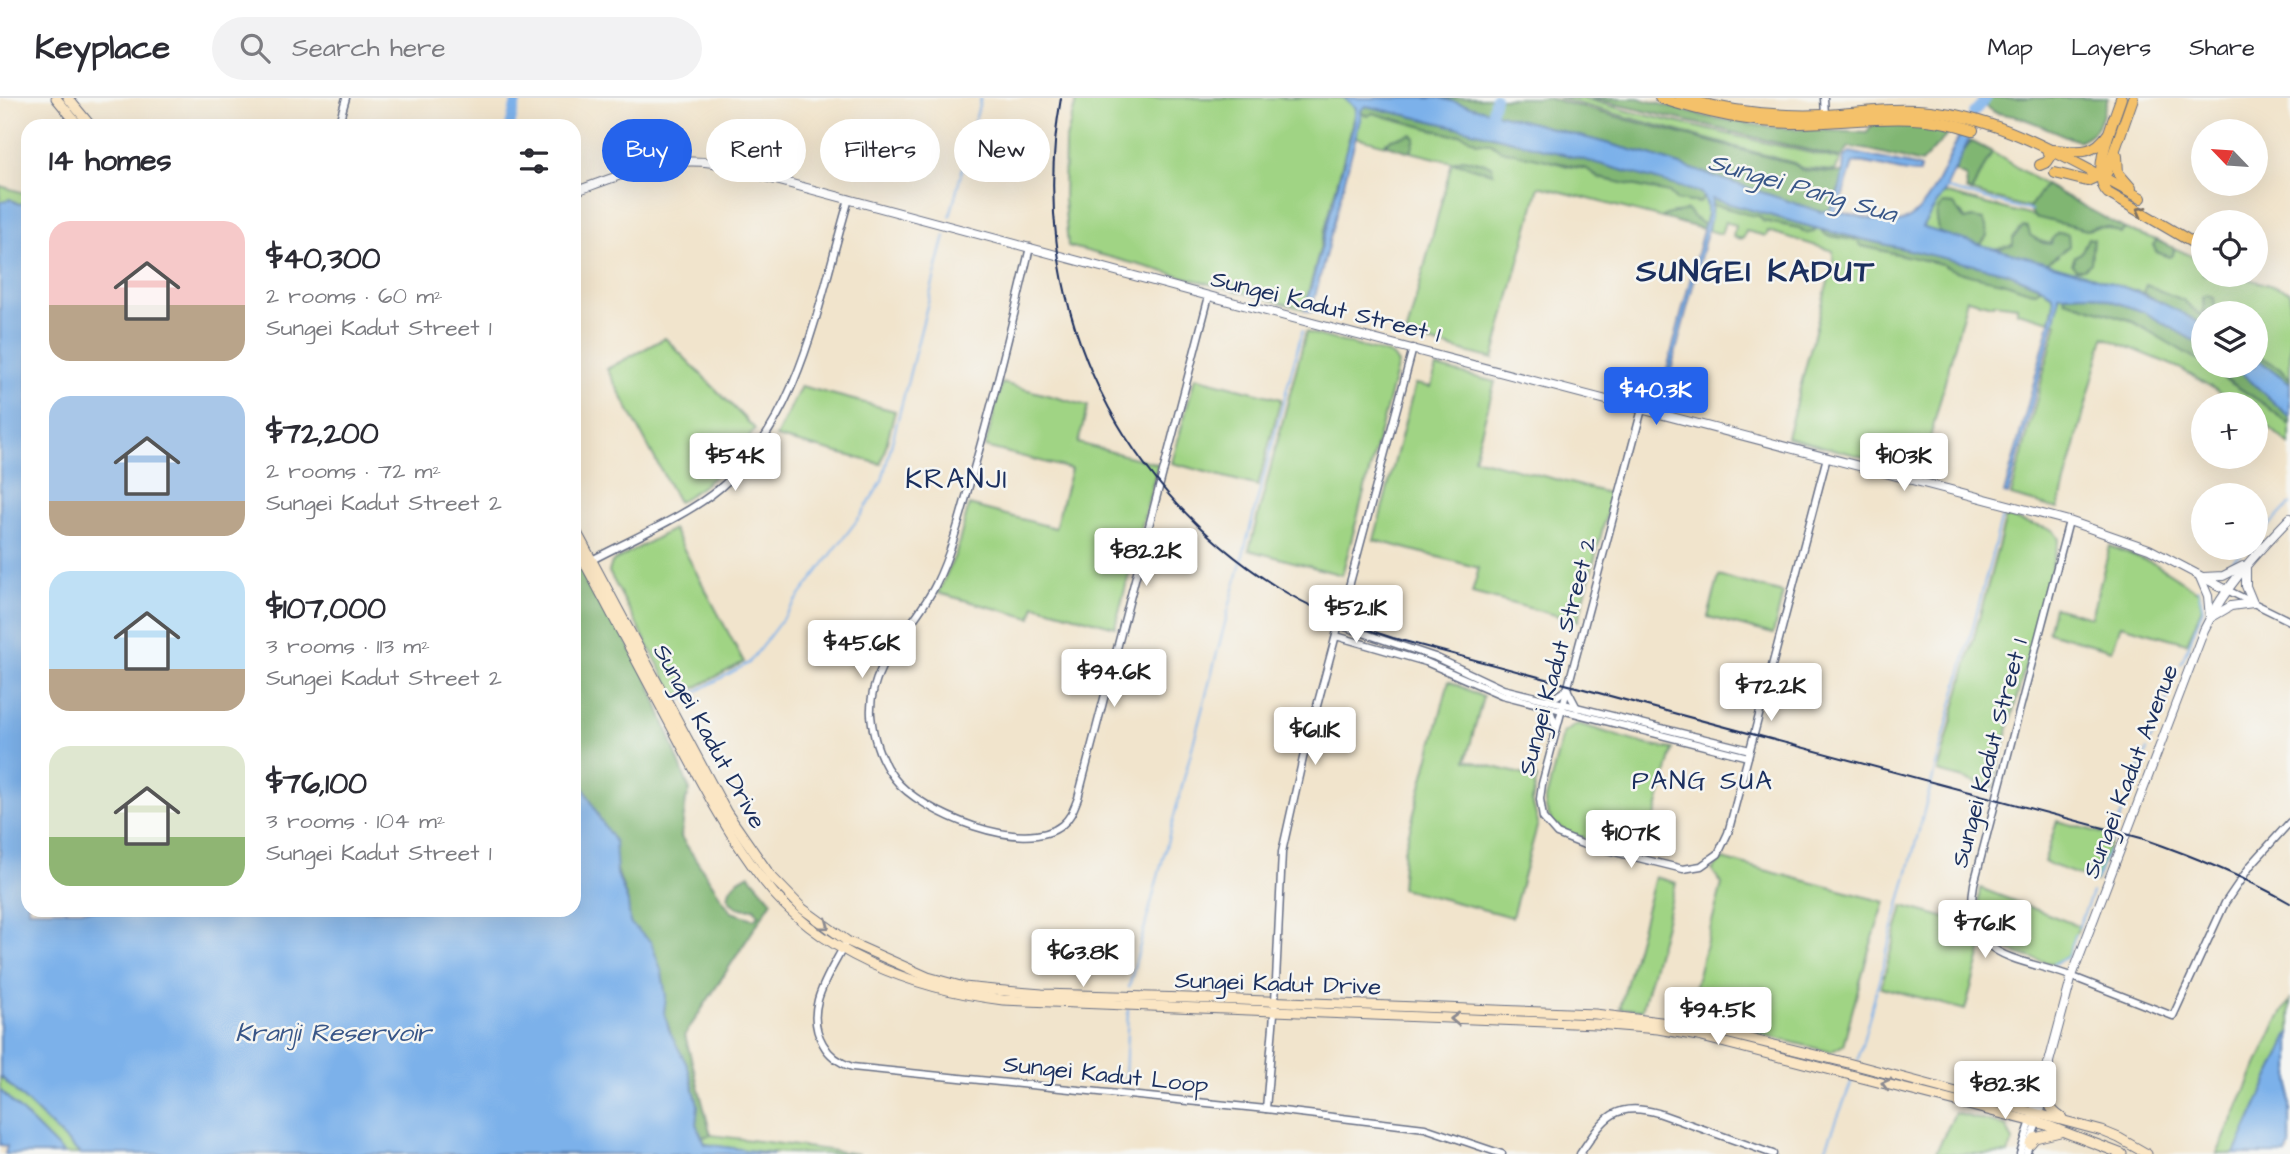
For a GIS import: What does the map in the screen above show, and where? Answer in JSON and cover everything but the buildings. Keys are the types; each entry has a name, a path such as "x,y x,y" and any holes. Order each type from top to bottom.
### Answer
{"main road":[{"path":"56,98 73,119"},
{"path":"68,98 85,119"},
{"path":"1660,98 1713,114 1756,120 1825,122 1902,117 1963,121"},
{"path":"1681,98 1758,113 1825,115 1902,110 1963,121 2048,149 2141,198 2122,179 2116,166"},
{"path":"2122,98 2099,169 2105,190 2190,241"},
{"path":"2055,173 2081,180 2101,177 2110,168 2133,98"},
{"path":"2048,149 2078,152 2094,149 2112,127"},
{"path":"2120,142 2116,166 2119,181 2127,191"},
{"path":"2040,165 2048,162 2051,156 2048,149"},
{"name":"Sungei Kadut Drive","path":"581,544 588,562 727,813 770,875 803,909 845,945 928,978 964,986 1042,994 1188,998 1274,1007 1658,1029 1698,1036 1969,1105 2035,1118"},
{"name":"Sungei Kadut Drive","path":"581,552 588,562"},
{"name":"Sungei Kadut Drive","path":"1274,1007 1595,1014 1654,1020 1701,1027 1857,1065 1961,1093 2035,1118"},
{"path":"2047,1083 2048,1104 2054,1113 2067,1121"},
{"path":"1961,1093 1967,1096 1969,1105"},
{"path":"2035,1118 2067,1121 2119,1138 2147,1154"},
{"path":"2035,1118 2122,1154"},
{"path":"2028,1149 2040,1137 2066,1132"}],"street":[{"path":"340,119 346,98"},
{"path":"1824,98 1825,115"},
{"name":"Sungei Kadut Street 1","path":"581,190 648,166 690,160 713,163 2069,521 2149,549 2227,590"},
{"path":"588,562 718,490 735,475 764,438 802,365 849,199"},
{"path":"1030,247 984,434 951,546 936,584 921,611 882,666 874,686 871,712 874,737 882,760 895,780 915,799 967,824 997,832 1032,835 1054,830 1072,813 1209,296"},
{"path":"1266,1109 1282,852 1303,758 1413,348"},
{"name":"Sungei Kadut Street 2","path":"1642,409 1540,799 1543,818 1557,834 1581,844 1683,869 1701,866 1718,854 1728,833 1828,457"},
{"name":"Sungei Kadut Avenue","path":"2035,1118 2047,1083 2049,1062 2072,976 2210,618 2246,564 2290,518"},
{"name":"Sungei Kadut Street 1","path":"2069,521 1974,884 1971,912 1978,931 1995,951 2005,957 2072,976 2173,1016 2225,902 2247,871 2290,822"},
{"path":"2246,564 2246,586 2253,603 2231,606 2210,618 2208,596 2200,577 2223,576 2246,564"},
{"path":"2227,590 2290,621"},
{"path":"1339,625 1435,657 1503,689 1544,703 1749,753"},
{"path":"1336,636 1426,662 1502,695 1544,703 1567,689 1576,711"},
{"path":"1544,703 1551,713 1556,730"},
{"path":"1556,730 1576,711"},
{"name":"Sungei Kadut Loop","path":"845,945 822,989 815,1013 818,1035 826,1049 844,1065 878,1071 1266,1109 1425,1128 1502,1154"},
{"name":"Sungei Kadut Avenue","path":"2035,1118 2043,1073 2049,1062"},
{"path":"1580,1154 1607,1117 1629,1108 1658,1113 1773,1154"},
{"path":"2028,1149 2035,1118"},
{"path":"2020,1154 2035,1118"}],"green space":[{"path":"1077,98 1344,98 1356,108 1304,309 1068,246 1064,199 1065,143"},
{"path":"1440,98 1547,98 1794,164 1802,170 1844,173 1844,177 1830,210 1821,212 1650,155"},
{"path":"1558,98 1583,98 1632,112 1841,160 1835,171 1802,168 1794,163"},
{"path":"1590,98 1638,98 1708,117 1769,127 1867,133 1872,124 1912,123 1932,125 1950,132 1921,163 1849,147 1841,158"},
{"path":"1978,98 2108,98 2096,129 2078,141 2028,120 1992,111"},
{"path":"1366,106 1576,158 1704,196 1700,203 1676,200 1669,193 1599,178 1587,169 1500,150 1491,143 1477,142 1461,134 1453,135 1373,113 1368,116 1361,113 1361,109"},
{"path":"1361,113 1368,116 1372,113 1453,135 1461,134 1477,142 1491,143 1567,166 1587,169 1599,178 1670,193 1676,200 1700,203 1704,196 1708,210 1704,225 1683,215 1673,214 1662,218 1539,186 1493,359 1406,336 1452,162 1411,152 1415,138 1386,142 1386,145 1356,137","holes":["1461,159 1485,163 1493,173 1453,162"]},
{"path":"1412,134 1415,138 1411,152 1386,145 1391,139"},
{"path":"1971,141 1992,152 1971,192 1967,190 1966,177 1955,172"},
{"path":"1992,152 2045,185 2029,208 1971,192"},
{"path":"1462,159 1485,163 1492,167 1493,173 1452,162"},
{"path":"2045,185 2125,229 2121,233 2108,227 2087,230 2034,217 2029,208"},
{"path":"0,186 21,192 21,204 10,199 0,202"},
{"path":"1943,193 2087,230 2104,227 2121,233 2125,229 2157,240 2153,245 2157,253 2169,257 2173,255 2174,248 2191,256 2191,287 2268,287 2268,285 2290,291 2290,379 2280,368 2268,361 2268,301 2191,301 2191,307 2183,300 2146,285 2143,293 2047,263 2058,256 2051,244 2027,236 2018,234 2013,238 2013,245 1994,249 1980,245 1987,236 1965,220 1961,212 1939,226 1939,233 1921,227"},
{"path":"1712,199 1815,228 1814,232 1807,233 1799,228 1763,221 1759,216 1712,205"},
{"path":"1944,204 1954,205 1965,220 1983,220 1987,236 1980,245 1939,233 1937,214"},
{"path":"1712,205 1759,216 1763,221 1803,231 1814,232 1815,228 1826,235 1858,241 1862,246 1942,264 2026,290 2036,292 2041,287 2055,298 2050,321 2017,312 2017,306 1993,305 1967,299 1921,472 1787,437 1833,263 1833,251 1768,231 1766,236 1746,231 1743,239 1733,237 1735,225 1725,222 1721,234 1708,230"},
{"path":"1686,210 1704,225 1703,229 1662,218"},
{"path":"2023,226 2028,227 2030,235 2043,243 2051,244 2058,233 2068,234 2069,246 2047,263 1994,249 2013,245 2013,238"},
{"path":"1822,230 2008,273 2041,287 2036,292 1976,277 1942,264 1862,246 1858,241 1826,235"},
{"path":"2088,238 2093,239 2091,263 2084,269 2076,269 2072,264 2075,256 2081,253"},
{"path":"2157,240 2174,248 2173,255 2169,257 2157,252 2153,245"},
{"path":"2146,285 2183,300 2191,307 2191,319 2143,293"},
{"path":"2092,293 2144,312 2191,339 2191,356 2130,320 2065,300 2064,295"},
{"path":"2058,295 2064,295 2065,300 2130,320 2191,356 2191,375 2104,337 2058,509 2011,496 2057,323 2054,322"},
{"path":"2207,295 2214,301 2203,301 2203,297"},
{"path":"1306,332 1392,355 1398,364 1342,575 1249,550"},
{"path":"665,338 755,429 721,470 678,502 607,369"},
{"path":"2268,361 2280,368 2290,379 2290,383 2268,367"},
{"path":"1436,367 1495,382 1474,458 1612,494 1578,621 1472,593 1479,568 1374,540 1415,384 1431,387"},
{"path":"1195,377 1281,399 1258,486 1172,463"},
{"path":"2196,378 2222,378 2245,392 2220,392"},
{"path":"2224,378 2247,378 2263,392 2246,392"},
{"path":"1002,383 1088,406 1078,443 1158,464 1115,627 1035,605 1031,618 938,593 956,553 969,505 1055,528 1071,469 985,447"},
{"path":"801,386 895,411 881,464 776,437"},
{"path":"2268,397 2290,417 2290,425 2268,407"},
{"path":"2268,407 2290,425 2290,445 2268,426"},
{"path":"2006,517 2053,530 2059,539 1993,787 1938,772"},
{"path":"673,529 744,662 676,698 609,572 612,562"},
{"path":"2110,546 2155,564 2199,592 2202,608 2187,643 2121,625 2112,650 2048,632 2054,607 2091,617"},
{"path":"581,560 649,682 690,791 686,800 681,837 731,912 754,919 759,915 754,908 737,907 730,900 730,890 734,884 749,874 772,901 685,1035 711,1135 702,1137 696,1124 698,1105 688,1067 674,1044 664,1012 666,997 662,973 651,943 629,924 628,902 600,820 581,782"},
{"path":"1719,576 1783,593 1773,634 1708,617"},
{"path":"1449,681 1483,697 1466,760 1537,778 1532,801 1538,823 1512,917 1401,888 1404,851"},
{"path":"1578,724 1637,742 1673,749 1645,854 1569,834 1552,822 1546,809 1546,799 1563,733"},
{"path":"2057,821 2113,836 2096,882 2044,862"},
{"path":"1723,859 1885,902 1843,1045 1831,1052 1687,1016 1722,884 1712,870"},
{"path":"1655,877 1676,883 1642,1010 1620,1008"},
{"path":"1980,888 2079,926 2067,957 2053,964 2022,955 1997,942 1982,921 1979,907"},
{"path":"1903,906 1946,918 1966,918 1982,948 1965,1010 1881,987"},
{"path":"2290,1000 2290,1032 2235,1154 2217,1154 2275,1025"},
{"path":"0,1076 80,1154 64,1154 0,1090"},
{"path":"1955,1113 2006,1126 2013,1141 2008,1154 1935,1154"},
{"path":"711,1135 859,1154 744,1150 706,1144 702,1137"}],"water":[{"path":"1344,98 1440,98 1650,155 1821,212 1830,210 1834,204 1841,185 1844,158 1850,152 1920,168 1920,173 1912,173 1866,163 1853,163 1835,211 1894,222 1910,218 1920,209 1937,184 1962,131 1971,135 1945,191 1922,227 2066,268 2136,292 2191,318 2191,339 2144,312 2092,294 2059,295 2058,308 2008,495 2004,494 2054,307 2053,295 2038,285 2008,273 1819,229 1712,199 1711,216 1663,401 1659,400 1707,215 1707,204 1701,193 1534,147 1366,106 1361,110 1311,312 1305,310 1356,108"},
{"name":"Kranji Reservoir","path":"10,199 21,204 21,917 581,917 581,782 615,842 617,874 628,903 630,923 651,942 662,973 666,997 664,1012 669,1030 688,1067 698,1105 696,1124 705,1144 774,1154 80,1154 0,1076 0,202"},
{"path":"2268,367 2290,383 2290,417 2268,397 2268,392 2263,392 2247,378 2268,378"},
{"path":"2290,1032 2290,1146 2286,1154 2235,1154"},
{"path":"0,1090 64,1154 5,1154 7,1146 0,1145"}],"waterway":[{"path":"512,119 517,98"},
{"path":"950,216 981,98"},
{"path":"1489,123 1495,98"},
{"path":"1973,113 1987,98"},
{"path":"1944,188 2031,211"},
{"path":"675,703 749,663 861,515 882,481 945,236"},
{"path":"1129,987 1302,331"},
{"path":"2268,527 2290,504"},
{"path":"1858,1060 2002,517"},
{"path":"2210,569 2226,565 2232,560"},
{"path":"2181,664 2203,609 2198,589"},
{"path":"2164,706 2177,674"},
{"path":"2150,741 2160,718"},
{"path":"2128,797 2147,750"},
{"path":"2111,842 2125,806"},
{"path":"2096,881 2108,851"},
{"path":"2078,928 2092,893"},
{"path":"2053,964 2067,957 2076,934"},
{"path":"1125,1078 1128,1009"},
{"path":"1825,1150 1852,1081"}],"railway":[{"path":"1061,98 1053,170 1056,241 1070,310 1093,376 1126,437 1168,494 1218,544 1277,587 1334,616 1393,638 2141,838 2217,867 2290,903"}],"district":[{"name":"SUNGEI KADUT","path":"1756,270"},
{"name":"KRANJI","path":"957,478"},
{"name":"PANG SUA","path":"1703,780"}],"water label":[{"name":"Sungei Pang Sua","path":"1803,187"}]}
